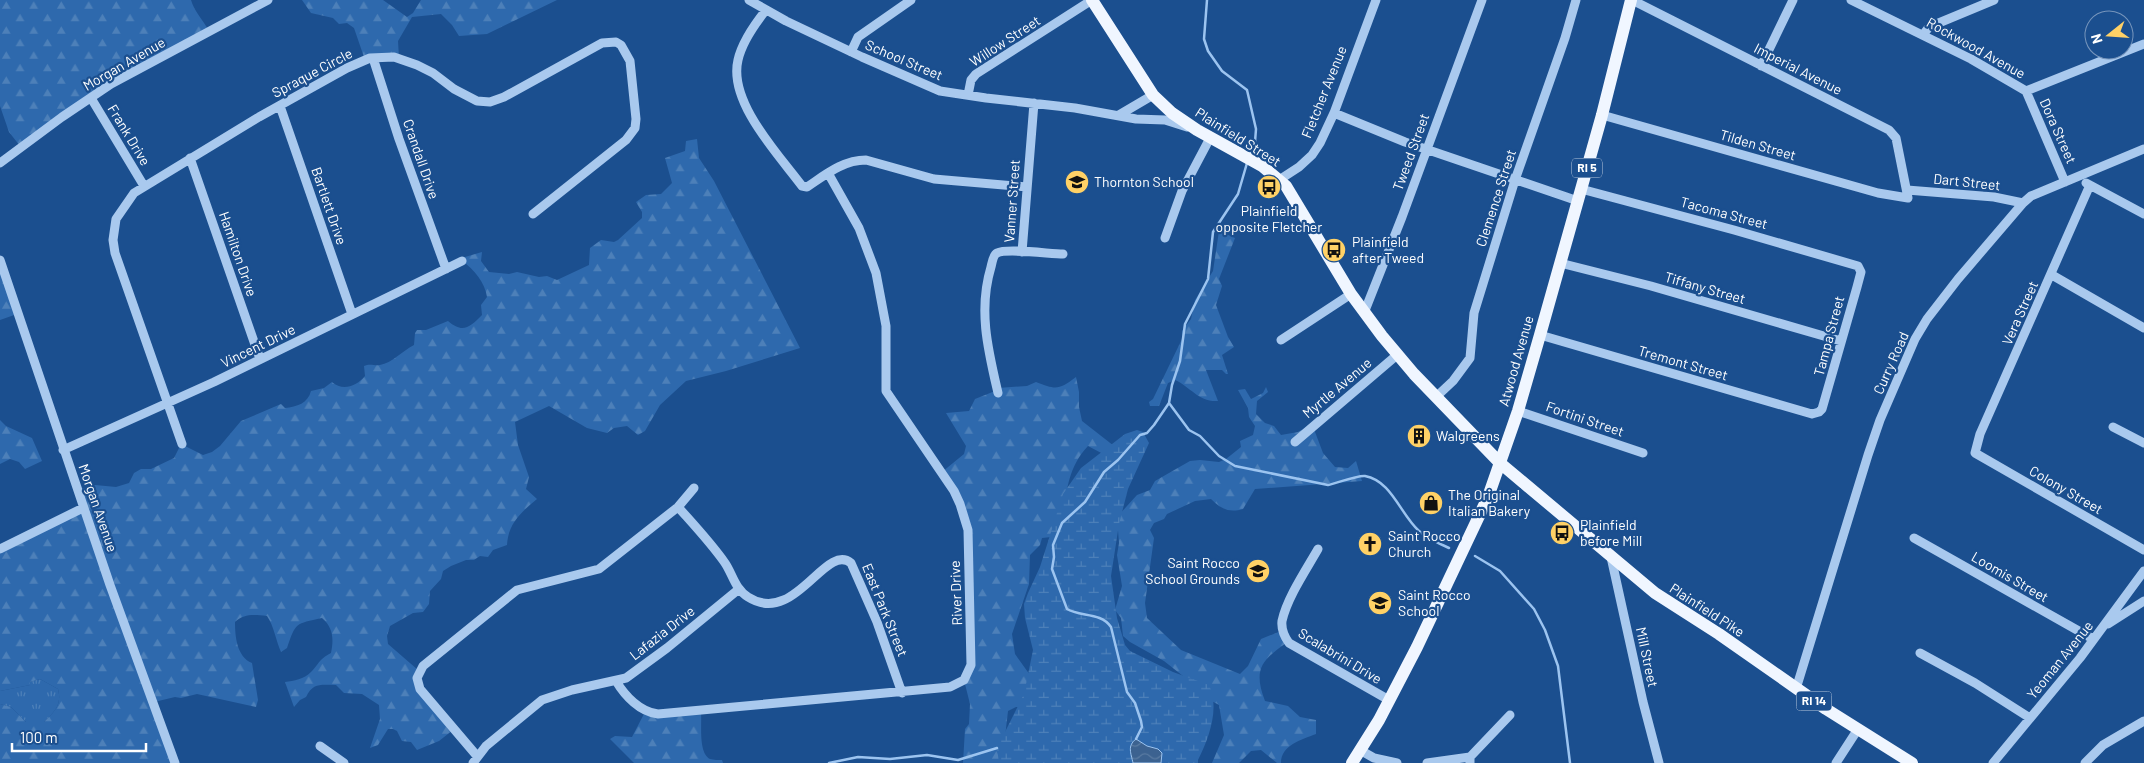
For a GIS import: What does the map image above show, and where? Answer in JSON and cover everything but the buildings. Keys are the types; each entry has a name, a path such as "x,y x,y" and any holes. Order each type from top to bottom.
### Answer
{"main road":[{"name":"Plainfield Street","path":"1092,0 1153,95 1172,113 1197,130 1262,166 1279,180 1295,199 1364,313 1397,355 1500,463"},
{"name":"Atwood Avenue","path":"1352,763 1417,647 1488,498 1518,411 1540,335 1602,115 1631,0"},
{"name":"Plainfield Pike","path":"1500,463 1656,593 1719,634 1796,689 1912,763"}],"street":[{"name":"Morgan Avenue","path":"0,162 91,98 150,63 268,0"},
{"name":"School Street","path":"749,0 851,52 940,91 1119,116 1165,120 1197,130"},
{"path":"851,52 858,37 911,0"},
{"name":"Willow Street","path":"968,95 971,80 976,74 1092,0"},
{"name":"Fletcher Avenue","path":"1279,180 1299,167 1312,155 1334,113 1376,0"},
{"name":"Clemence Street","path":"1437,396 1453,381 1470,358 1474,313 1515,180 1565,38 1576,0"},
{"name":"Imperial Avenue","path":"1631,0 1894,134 1907,194"},
{"path":"1761,66 1793,0"},
{"name":"Rockwood Avenue","path":"1852,0 1971,59 2026,91 2144,44"},
{"path":"1923,34 1929,27 1994,0"},
{"name":"Tweed Street","path":"1364,313 1427,150 1478,1"},
{"path":"766,10 750,32 738,61 737,79 742,98 756,123 802,186 807,187 848,162 866,160 934,178 1027,187"},
{"name":"Spraque Circle","path":"182,444 115,253 113,240 116,219 121,210 134,193 144,186 346,68 373,58 382,56 406,61 434,73 469,98 490,102 504,98 602,44 616,42 629,55 632,71 635,128 626,140 533,214"},
{"name":"Crandall Drive","path":"373,58 399,138 446,269"},
{"name":"Dora Street","path":"2026,91 2065,182"},
{"path":"1119,116 1153,95"},
{"name":"Frank Drive","path":"91,98 144,186"},
{"name":"Vanner Street","path":"998,392 984,323 987,280 996,254 1022,252 1034,103"},
{"name":"Bartlett Drive","path":"280,106 352,314"},
{"name":"Tacoma Street","path":"1334,113 1427,150 1515,180 1734,230 1858,266"},
{"name":"Tilden Street","path":"1602,115 1878,193 1907,194"},
{"path":"1165,238 1182,191 1210,138"},
{"name":"Curry Road","path":"1796,689 1880,420 1916,339 1927,319 1958,279 2031,196 2144,149"},
{"name":"Hamilton Drive","path":"190,158 260,360"},
{"name":"River Drive","path":"616,681 638,707 649,714 658,714 902,693 950,687 964,680 968,675 971,665 968,530 954,491 886,391 886,326 880,287 859,228 828,173"},
{"path":"2077,178 2144,214"},
{"name":"Vera Street","path":"1975,453 1980,434 2052,275 2090,185"},
{"name":"Dart Street","path":"1907,194 1994,198 2023,203"},
{"path":"1022,252 1063,254"},
{"name":"Morgan Avenue","path":"0,260 83,508 175,763"},
{"name":"Vincent Drive","path":"63,450 214,382 462,261"},
{"name":"Tiffany Street","path":"1560,263 1651,286 1841,341"},
{"name":"Tampa Street","path":"1819,412 1822,409 1829,387 1861,272 1858,266"},
{"path":"2052,275 2144,328"},
{"path":"1281,340 1351,294"},
{"name":"Tremont Street","path":"1540,335 1812,414 1819,412"},
{"name":"Myrtle Avenue","path":"1295,442 1397,355"},
{"name":"Fortini Street","path":"1518,411 1643,453"},
{"path":"2113,427 2144,443"},
{"name":"Colony Street","path":"1975,453 2144,550"},
{"path":"475,760 420,689 417,678 423,666 517,590 600,570 678,506 694,488"},
{"name":"East Park Street","path":"678,506 724,562 739,589 744,595 758,603 776,604 785,601 829,565 841,560 848,560 877,622 902,693"},
{"path":"0,549 83,508"},
{"name":"Loomis Street","path":"1914,538 2093,639"},
{"name":"Scalabrini Drive","path":"1318,549 1288,603 1282,621 1284,636 1290,643 1389,700"},
{"name":"Mill Street","path":"1611,557 1659,763"},
{"name":"Yeoman Avenue","path":"1993,763 2104,627 2144,571"},
{"name":"Lafazia Drive","path":"475,760 529,709 542,700 572,690 626,678 645,666 739,589"},
{"path":"2104,627 2144,601"},
{"path":"1920,653 1975,683 2030,718"},
{"path":"1427,763 1470,760 1510,715"},
{"path":"2085,763 2103,745 2144,721"},
{"path":"1836,763 1858,730"},
{"path":"320,746 344,763"},
{"path":"1360,750 1374,758 1397,763"}],"green space":[{"path":"0,0 191,0 196,12 209,31 109,84 20,146 9,132 0,106"},
{"path":"302,0 383,0 407,17 413,13 421,0 557,0 487,34 459,36 452,25 441,14 412,17 398,41 399,58 365,60 354,28 347,23 339,24 333,18 311,13"},
{"path":"697,139 699,158 714,181 800,348 726,371 686,381 660,405 645,431 638,435 627,426 614,428 607,433 587,428 549,406 515,422 518,445 529,477 526,489 537,499 516,519 510,531 507,545 493,550 488,557 480,556 474,560 466,560 443,571 441,579 430,591 429,604 423,612 413,613 390,626 387,636 388,644 418,670 416,678 453,730 439,741 417,750 411,742 402,741 397,731 388,729 378,745 370,748 380,719 379,705 362,694 344,693 336,685 318,685 294,707 285,682 305,676 331,653 332,638 330,629 322,618 301,623 292,633 287,648 281,652 267,616 250,615 242,617 235,622 235,628 236,640 240,651 252,663 258,700 256,707 197,694 154,702 174,763 0,763 0,704 11,707 26,722 44,722 58,704 59,695 58,689 40,679 30,682 30,685 0,691 0,549 81,509 78,490 95,485 116,487 129,483 134,473 141,469 151,469 174,458 181,444 203,455 212,452 220,446 241,421 281,404 285,408 294,407 305,401 311,391 324,388 332,382 344,387 357,383 365,376 364,366 384,364 414,345 417,330 426,330 448,321 462,328 470,326 482,315 481,305 487,297 478,277 462,261 465,257 482,252 481,261 489,272 509,274 517,272 539,277 547,276 557,280 589,265 590,248 601,240 614,242 618,240 642,218 642,212 636,202 646,195 661,194 672,183 665,158 685,151 686,141"},
{"path":"1219,231 1235,238 1219,279 1222,286 1216,305 1228,337 1234,347 1222,355 1228,374 1222,370 1206,370 1218,401 1211,401 1200,397 1175,380 1168,383 1159,406 1150,406 1149,402 1153,399 1182,339 1182,331 1191,319 1195,300 1213,271"},
{"path":"0,261 17,314 0,320"},
{"path":"1076,377 1082,421 1114,446 1107,456 1088,446 1073,469 1062,515 1057,526 1051,537 1042,538 1040,545 1030,555 1029,584 1012,634 1015,654 1035,682 1041,707 1016,707 1008,711 1002,763 963,763 965,729 969,724 970,704 964,680 970,665 967,534 962,514 942,472 964,454 966,446 946,413 969,411 975,399 998,388 1027,386 1036,382 1057,387"},
{"path":"1266,387 1268,392 1257,401 1256,414 1265,423 1274,426 1281,435 1298,432 1312,424 1323,453 1335,467 1348,468 1356,461 1362,481 1255,489 1243,509 1234,511 1218,505 1211,499 1195,501 1167,514 1164,519 1154,523 1150,530 1154,538 1145,603 1147,618 1181,650 1240,674 1248,666 1261,639 1281,631 1288,642 1271,654 1260,673 1261,690 1265,701 1288,706 1300,717 1316,720 1316,734 1288,747 1284,752 1281,763 1277,763 1261,750 1251,751 1239,763 1212,763 1224,735 1219,705 1199,694 1183,676 1164,661 1123,636 1121,618 1115,610 1122,586 1117,555 1119,543 1117,517 1137,495 1150,490 1155,481 1190,461 1219,462 1241,447 1240,441 1253,435 1255,426 1249,417 1248,408 1238,390 1245,389 1251,399 1263,393"},
{"path":"0,420 6,426 32,438 42,461 25,469 19,462 10,459 0,464"},
{"path":"1137,430 1143,432 1149,443 1128,489 1119,524 1111,576 1117,618 1125,645 1130,651 1173,672 1209,685 1213,703 1212,723 1198,763 999,763 997,748 1024,694 1033,650 1025,618 1024,604 1040,567 1063,494 1081,468 1125,434"},
{"path":"40,679 58,689 59,695 57,707 44,722 26,722 11,707 0,704 0,691 30,685 30,682"},
{"path":"645,712 701,713 701,738 706,756 714,760 722,760 723,763 634,763 610,739 615,736 632,737"}],"water":[{"path":"1136,739 1147,746 1158,749 1162,753 1161,763 1133,763 1131,744"}],"waterway":[{"path":"1207,0 1204,39 1208,51 1222,71 1247,90 1256,129 1255,142 1250,156"},
{"path":"1136,739 1142,727 1141,721 1135,703 1127,692 1111,627 1102,619 1067,609 1052,569 1053,545 1062,523 1085,502 1104,472 1118,460 1140,435 1147,433 1169,403 1172,385 1180,361 1185,324 1208,279 1213,232 1238,194 1247,163"},
{"path":"1169,403 1189,430 1200,436 1219,456 1235,466 1328,485 1362,476 1374,479 1389,491 1419,531 1449,548"},
{"path":"1475,556 1500,571 1534,609 1545,630 1558,666 1570,763"},
{"path":"829,763 858,757 890,759 927,755 958,760 997,748"}],"place":[{"name":"Thornton School","path":"1077,182"},
{"name":"Plainfield opposite Fletcher","path":"1269,187"},
{"name":"Plainfield after Tweed","path":"1334,250"},
{"name":"Walgreens","path":"1419,436"},
{"name":"The Original Italian Bakery","path":"1431,503"},
{"name":"Plainfield before Mill","path":"1562,533"},
{"name":"Saint Rocco Church","path":"1370,544"},
{"name":"Saint Rocco School Grounds","path":"1258,571"},
{"name":"Saint Rocco School","path":"1380,603"}]}
